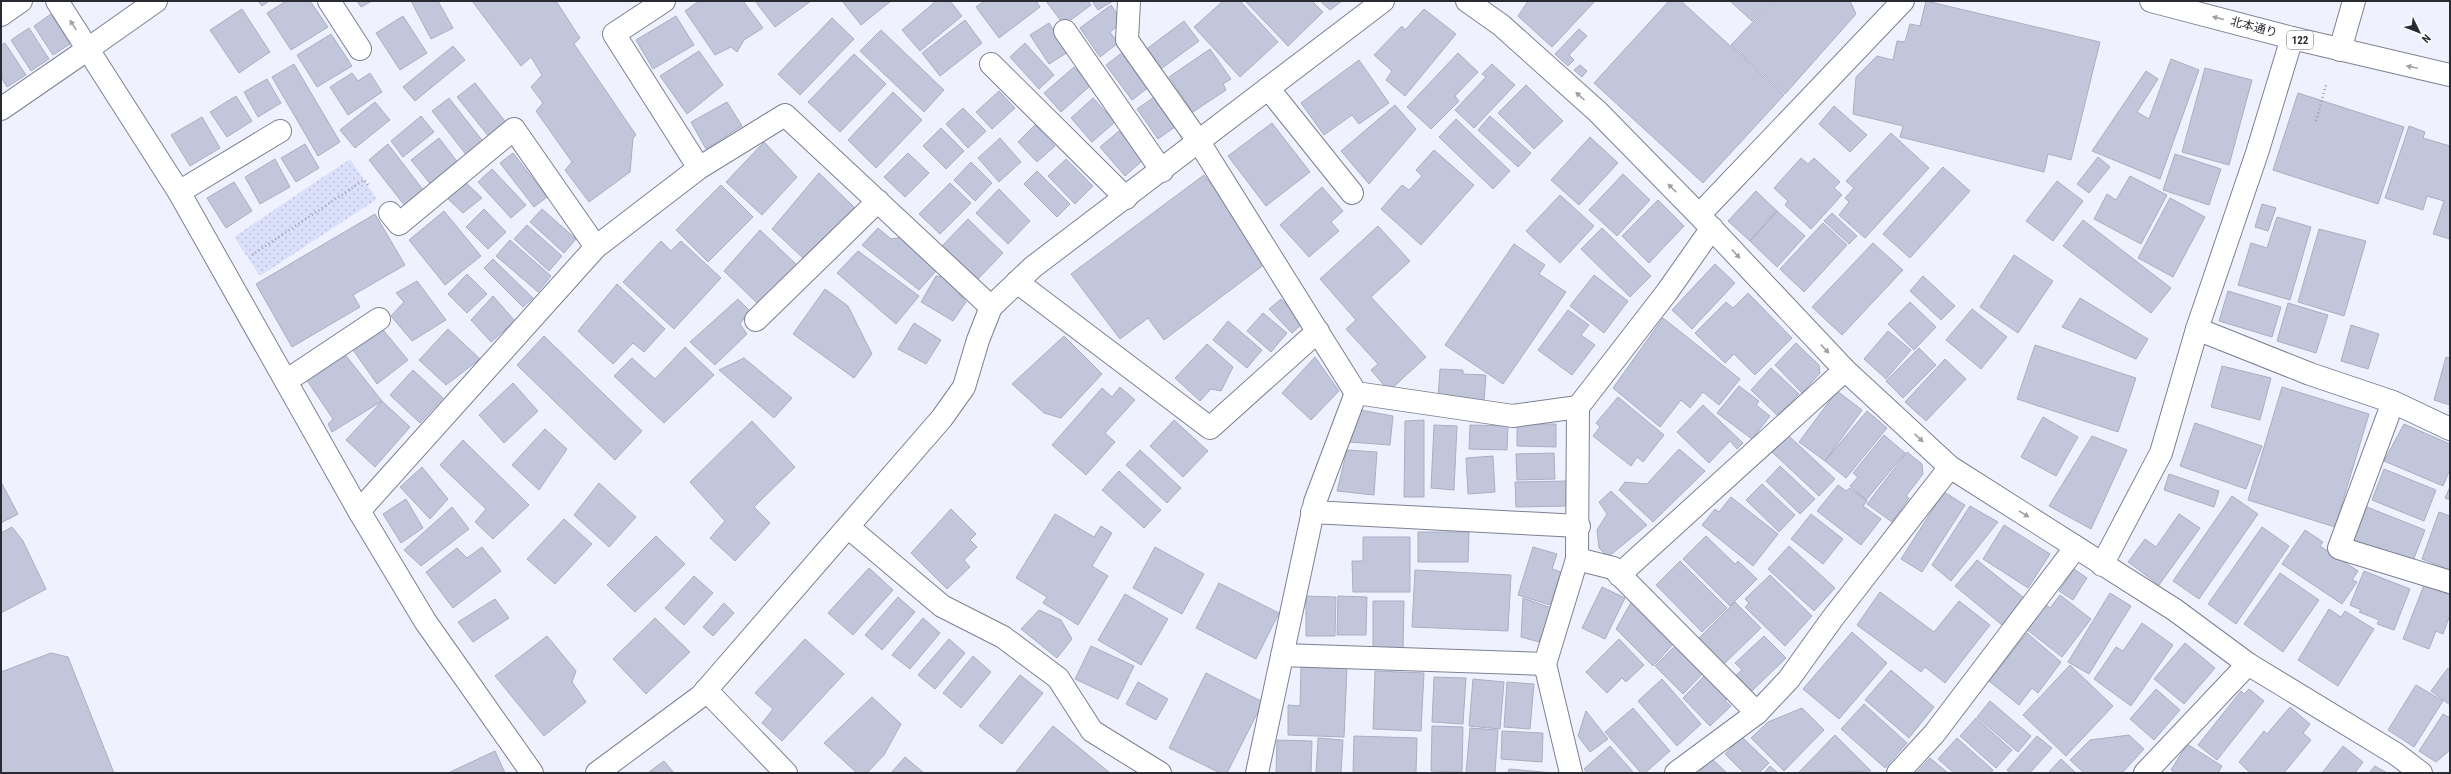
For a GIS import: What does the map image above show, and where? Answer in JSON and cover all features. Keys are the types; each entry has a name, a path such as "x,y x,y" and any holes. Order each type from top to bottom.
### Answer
{"main road":[{"path":"1,15 21,1"},
{"path":"57,1 179,192 360,511 425,621 532,773"},
{"path":"1,109 156,1"},
{"path":"329,1 360,49"},
{"path":"664,1 614,34 699,168"},
{"path":"1129,1 1127,40 1199,142 1356,393"},
{"path":"597,773 701,696 942,418 964,387 978,340 991,307 1033,267 1162,171 1383,1"},
{"path":"1467,1 1501,25 1598,112 1706,222 1845,370 1950,467 2175,610 2248,664 2396,754 2421,773"},
{"path":"1571,773 1545,664 1577,559 1579,526 1578,408 1667,292 1706,222 1903,1"},
{"name":"北本通り","path":"2151,1 2340,50 2450,75"},
{"path":"2340,50 2354,1"},
{"path":"1065,31 1162,171"},
{"path":"2102,565 2161,453 2196,329 2257,153 2292,38"},
{"path":"991,64 1126,198"},
{"path":"1268,88 1352,194"},
{"path":"360,511 596,247 699,168 785,115 991,307"},
{"path":"390,213 399,224 514,129 596,247"},
{"path":"179,192 280,131"},
{"path":"756,320 878,201"},
{"path":"1017,282 1210,428 1318,331"},
{"path":"286,381 379,318"},
{"path":"2196,329 2310,374 2392,402 2450,429"},
{"path":"1620,575 1845,370"},
{"path":"1356,393 1513,416 1578,408"},
{"path":"1257,773 1312,512 1356,393"},
{"path":"2392,402 2339,548 2450,582"},
{"path":"1676,773 1757,713 1790,679 1832,619 1950,467"},
{"path":"1312,512 1579,526"},
{"path":"848,527 942,606 1003,637 1058,678 1092,731 1160,773"},
{"path":"1898,773 1934,734 2076,547"},
{"path":"1577,559 1612,568 1757,713"},
{"path":"1282,655 1545,664"},
{"path":"2145,773 2248,664"},
{"path":"706,690 785,773"}],"path":[{"path":"2316,121 2326,84"},
{"path":"224,272 364,180 390,213"}],"shaded area":[{"path":"350,159 377,199 260,276 234,237"}],"building":[{"path":"258,1 269,1 262,6"},
{"path":"286,1 310,1 328,27 291,50 267,13"},
{"path":"357,1 372,1 361,7"},
{"path":"411,1 438,1 453,28 431,39"},
{"path":"472,1 556,1 580,38 574,44 636,135 633,138 630,172 589,202 565,170 572,162 536,111 543,103 531,87 542,75 531,57 521,66"},
{"path":"699,1 743,1 763,28 744,40 737,52 731,47 715,55 685,11"},
{"path":"755,1 811,1 775,27"},
{"path":"842,1 891,1 861,25"},
{"path":"936,1 950,1 962,16 920,51 902,30"},
{"path":"984,1 1036,1 1040,7 999,38 976,7"},
{"path":"1046,1 1088,1 1091,5 1064,25"},
{"path":"1092,1 1113,1 1098,10"},
{"path":"1223,1 1240,1 1278,42 1240,77 1194,27"},
{"path":"1245,1 1312,1 1323,12 1288,46"},
{"path":"1320,1 1342,1 1330,10"},
{"path":"1528,1 1595,1 1552,47 1518,16"},
{"path":"1669,1 1681,1 1784,95 1703,183 1594,83"},
{"path":"1730,1 1771,1 1752,21"},
{"path":"1773,1 1850,1 1856,14 1785,94 1731,45"},
{"path":"1926,1 2100,42 2071,160 2048,154 2044,172 1900,137 1903,126 1853,114 1856,77 1877,56 1893,60 1897,41 1905,42 1910,24 1920,26"},
{"path":"1111,5 1123,22 1110,32 1118,43 1100,57 1080,28"},
{"path":"242,9 270,52 239,73 210,30"},
{"path":"1424,9 1456,34 1405,96 1386,80 1392,71 1374,55 1402,26 1405,30"},
{"path":"51,14 70,44 53,55 34,26"},
{"path":"403,16 427,53 400,70 376,33"},
{"path":"676,16 694,45 653,69 636,40"},
{"path":"832,18 854,39 800,95 778,74"},
{"path":"965,20 982,43 940,76 922,53"},
{"path":"1184,21 1199,41 1158,71 1144,51"},
{"path":"1049,23 1068,52 1049,64 1030,35"},
{"path":"29,28 49,59 31,71 11,40"},
{"path":"1579,29 1587,36 1569,55 1574,60 1568,66 1555,54"},
{"path":"881,30 944,90 924,112 860,51"},
{"path":"331,34 352,66 317,87 297,55"},
{"path":"5,43 26,75 7,87 1,77 1,45"},
{"path":"1025,43 1054,75 1039,89 1010,57"},
{"path":"453,46 465,60 415,101 403,87"},
{"path":"1210,49 1231,79 1223,84 1226,90 1193,112 1169,77"},
{"path":"699,51 723,85 687,114 660,76"},
{"path":"1123,52 1149,87 1132,100 1106,65"},
{"path":"1458,53 1478,72 1455,96 1459,101 1431,129 1407,107"},
{"path":"854,54 886,84 840,132 808,102"},
{"path":"2171,59 2199,70 2160,179 2092,151 2146,71 2158,79 2137,112 2149,119"},
{"path":"1359,60 1389,103 1359,124 1352,115 1324,135 1301,103"},
{"path":"294,64 340,142 318,156 272,77"},
{"path":"1492,64 1515,85 1474,128 1455,110 1486,77 1482,74"},
{"path":"1580,65 1587,71 1582,77 1574,70"},
{"path":"1074,67 1091,85 1061,112 1044,93"},
{"path":"2205,68 2252,80 2229,165 2182,152"},
{"path":"352,73 358,81 370,73 382,92 348,115 330,87"},
{"path":"267,79 281,103 258,117 244,92"},
{"path":"475,83 508,125 490,138 457,97"},
{"path":"1526,85 1563,121 1534,149 1498,113"},
{"path":"999,91 1015,108 992,129 976,112"},
{"path":"893,92 922,120 876,168 848,140"},
{"path":"2298,93 2404,127 2378,204 2273,170"},
{"path":"1157,95 1179,124 1158,139 1137,109"},
{"path":"236,96 252,121 227,137 210,112"},
{"path":"449,98 485,144 468,157 432,111"},
{"path":"1093,98 1115,122 1092,142 1071,118"},
{"path":"375,102 390,120 355,148 340,130"},
{"path":"727,102 742,126 706,149 691,122"},
{"path":"1395,105 1416,129 1369,184 1341,151"},
{"path":"1834,106 1867,135 1850,152 1819,124"},
{"path":"963,108 986,131 968,148 946,124"},
{"path":"421,116 434,132 403,157 391,141"},
{"path":"1490,116 1531,153 1518,167 1478,130"},
{"path":"202,117 220,148 190,166 171,135"},
{"path":"1456,119 1510,171 1493,189 1439,137"},
{"path":"1272,123 1310,172 1266,206 1228,156"},
{"path":"1035,125 1055,146 1037,162 1018,142"},
{"path":"2409,126 2425,132 2423,138 2450,146 2450,239 2433,234 2444,201 2427,196 2423,210 2385,198"},
{"path":"941,128 964,151 946,169 923,146"},
{"path":"1119,131 1143,160 1125,176 1100,147"},
{"path":"1891,133 1929,168 1865,238 1839,215 1849,202 1845,198 1854,188 1846,181"},
{"path":"1590,137 1618,163 1579,205 1551,180"},
{"path":"439,138 459,164 432,186 411,160"},
{"path":"1000,138 1021,162 999,182 978,158"},
{"path":"764,142 797,177 762,215 726,182"},
{"path":"305,144 319,168 296,182 281,158"},
{"path":"388,144 424,191 405,206 369,160"},
{"path":"1434,150 1474,185 1421,245 1381,209 1402,185 1409,190 1422,176 1416,170"},
{"path":"513,153 547,197 534,207 500,163"},
{"path":"908,153 929,173 905,197 884,177"},
{"path":"2175,154 2221,169 2209,205 2163,190"},
{"path":"2098,157 2110,167 2089,193 2077,184"},
{"path":"1801,158 1808,164 1814,158 1840,182 1834,188 1842,195 1811,229 1785,205 1788,201 1774,188"},
{"path":"275,159 290,187 260,204 245,177"},
{"path":"1066,159 1093,186 1075,204 1048,176"},
{"path":"971,162 992,183 975,201 954,180"},
{"path":"1943,167 1970,191 1910,258 1883,234"},
{"path":"492,169 526,205 511,218 478,182"},
{"path":"1037,171 1070,204 1057,217 1024,184"},
{"path":"819,173 855,208 803,258 772,229"},
{"path":"1623,174 1650,200 1617,236 1589,210"},
{"path":"1204,175 1269,261 1164,340 1148,318 1120,339 1071,274"},
{"path":"2130,176 2167,195 2141,244 2094,219 2107,194 2116,200"},
{"path":"463,180 482,198 463,213 447,198"},
{"path":"2057,181 2083,201 2053,241 2026,221"},
{"path":"234,182 252,211 226,228 207,198"},
{"path":"950,183 971,203 940,234 919,214"},
{"path":"721,185 753,217 708,262 676,230"},
{"path":"1322,187 1343,211 1331,222 1339,231 1309,257 1280,225"},
{"path":"999,189 1030,221 1008,244 976,213"},
{"path":"1756,191 1777,211 1750,241 1728,221"},
{"path":"1560,195 1594,226 1560,263 1526,231"},
{"path":"2170,198 2205,217 2173,277 2138,258"},
{"path":"1658,200 1684,226 1649,263 1622,236"},
{"path":"2262,204 2276,208 2268,231 2255,227"},
{"path":"484,209 506,232 488,249 466,227"},
{"path":"542,209 576,239 564,253 530,222"},
{"path":"444,211 481,256 445,285 409,240"},
{"path":"1777,211 1805,236 1777,267 1750,241"},
{"path":"1832,213 1857,236 1849,244 1824,221"},
{"path":"375,214 405,265 353,295 360,307 292,347 256,284"},
{"path":"2277,217 2311,227 2290,300 2238,285 2251,243 2267,248"},
{"path":"968,219 1003,253 977,280 942,246"},
{"path":"2083,220 2171,288 2151,313 2063,246"},
{"path":"1823,223 1847,245 1804,292 1780,269"},
{"path":"527,225 562,256 549,271 514,239"},
{"path":"1378,226 1410,261 1371,297 1426,357 1389,391 1371,370 1378,364 1346,329 1356,320 1320,279"},
{"path":"878,228 891,239 903,237 936,271 919,290 862,245"},
{"path":"1602,228 1651,276 1630,297 1581,249"},
{"path":"2319,229 2366,241 2344,316 2298,302"},
{"path":"760,230 797,265 759,305 724,271"},
{"path":"510,240 551,276 538,292 496,256"},
{"path":"661,241 671,251 681,241 721,278 674,329 623,282"},
{"path":"1873,243 1903,270 1842,335 1812,307"},
{"path":"1514,244 1545,265 1539,274 1566,292 1503,384 1445,345"},
{"path":"858,251 919,296 896,324 837,273"},
{"path":"2014,255 2053,281 2018,333 1980,307"},
{"path":"493,259 533,298 523,307 484,268"},
{"path":"1715,264 1735,283 1692,329 1672,310"},
{"path":"467,274 487,294 467,313 448,294"},
{"path":"1594,275 1628,301 1604,333 1570,306"},
{"path":"936,276 946,277 966,302 953,321 921,302"},
{"path":"1923,276 1955,306 1941,320 1910,291"},
{"path":"417,281 446,320 412,341 391,316 404,302 396,293"},
{"path":"617,284 665,329 644,352 633,343 613,364 578,331"},
{"path":"825,289 848,306 872,354 854,378 793,334"},
{"path":"2228,291 2281,307 2272,337 2219,321"},
{"path":"1748,293 1792,338 1755,375 1734,354 1725,363 1695,333 1726,302 1733,308"},
{"path":"493,296 515,321 491,342 471,320"},
{"path":"2080,298 2148,339 2136,359 2062,327"},
{"path":"738,299 750,311 740,324 747,334 715,365 690,342"},
{"path":"1281,299 1303,323 1292,333 1269,309"},
{"path":"1910,302 1936,327 1914,350 1888,324"},
{"path":"2288,303 2328,315 2316,353 2277,341"},
{"path":"1972,309 2007,337 1981,369 1946,340"},
{"path":"1568,310 1589,325 1581,335 1595,345 1572,375 1538,350"},
{"path":"1263,313 1287,333 1271,352 1247,331"},
{"path":"1663,318 1740,379 1719,405 1703,392 1690,408 1681,400 1660,427 1613,388"},
{"path":"1228,321 1262,350 1247,368 1213,340"},
{"path":"914,323 941,340 926,364 898,349"},
{"path":"379,325 408,360 377,384 351,347"},
{"path":"2351,325 2379,334 2368,369 2341,361"},
{"path":"448,329 480,359 446,385 419,360"},
{"path":"1888,331 1911,350 1886,379 1864,359"},
{"path":"544,336 642,431 615,460 517,365"},
{"path":"1064,336 1102,374 1061,418 1044,413 1012,384"},
{"path":"1796,343 1819,365 1820,373 1802,393 1775,365"},
{"path":"1207,344 1233,367 1221,391 1211,389 1200,401 1175,378"},
{"path":"2035,345 2136,378 2118,432 2017,399"},
{"path":"685,347 714,375 664,423 614,376 632,358 655,379"},
{"path":"1919,348 1936,365 1903,398 1886,381"},
{"path":"343,352 382,401 332,432 328,424 333,419 306,379"},
{"path":"1315,357 1339,391 1311,420 1282,393"},
{"path":"2446,357 2450,358 2450,405 2434,400"},
{"path":"744,358 792,398 774,418 719,370"},
{"path":"1945,359 1966,379 1926,421 1905,402"},
{"path":"2222,366 2271,378 2260,420 2211,407"},
{"path":"1771,368 1799,394 1778,416 1751,390"},
{"path":"1440,369 1463,370 1463,374 1486,375 1484,401 1438,399"},
{"path":"413,370 443,398 420,423 390,395"},
{"path":"513,383 538,411 504,443 479,415"},
{"path":"1739,386 1759,401 1756,405 1770,416 1752,439 1717,413"},
{"path":"1120,387 1135,400 1105,433 1115,442 1086,475 1052,445 1102,388 1112,397"},
{"path":"2282,387 2369,414 2335,527 2248,500"},
{"path":"1837,391 1862,410 1825,461 1799,442"},
{"path":"1618,397 1664,435 1643,462 1637,457 1631,466 1593,436 1600,427 1596,423"},
{"path":"382,401 410,427 375,467 346,440"},
{"path":"1703,405 1743,443 1737,449 1730,441 1709,463 1677,432"},
{"path":"1360,410 1393,416 1390,445 1349,442"},
{"path":"1867,411 1887,428 1846,478 1825,461"},
{"path":"2043,417 2078,437 2056,476 2021,457"},
{"path":"1174,420 1208,451 1183,477 1150,446"},
{"path":"1424,420 1424,497 1404,497 1405,421"},
{"path":"752,421 795,467 754,507 770,523 735,561 710,538 725,521 690,482"},
{"path":"2195,423 2262,446 2246,489 2180,466"},
{"path":"1517,424 1556,424 1556,447 1517,446"},
{"path":"2404,424 2450,444 2450,469 2443,486 2384,461"},
{"path":"1434,425 1457,426 1454,490 1431,488"},
{"path":"1470,425 1508,426 1507,450 1469,449"},
{"path":"545,429 567,449 539,490 512,465"},
{"path":"1788,435 1835,479 1819,496 1772,452"},
{"path":"1884,435 1905,453 1866,500 1850,486 1858,477 1853,473"},
{"path":"2092,436 2127,450 2091,529 2049,506"},
{"path":"463,440 529,505 493,539 475,522 486,509 440,465"},
{"path":"1679,449 1705,471 1653,522 1619,490 1625,482 1647,484"},
{"path":"1140,450 1181,488 1167,503 1126,465"},
{"path":"1347,450 1377,452 1374,495 1337,491"},
{"path":"1907,452 1922,464 1923,474 1906,496 1909,498 1892,522 1867,504"},
{"path":"1554,453 1555,479 1517,480 1516,454"},
{"path":"1493,456 1495,492 1468,494 1466,458"},
{"path":"1780,466 1815,499 1800,514 1766,481"},
{"path":"422,467 448,499 430,519 400,487"},
{"path":"2384,469 2436,490 2424,521 2372,500"},
{"path":"1119,471 1161,510 1144,528 1102,490"},
{"path":"2169,474 2219,491 2214,507 2164,490"},
{"path":"1567,481 1567,506 1516,507 1515,482"},
{"path":"1,482 18,514 1,523"},
{"path":"599,483 636,517 609,547 574,515"},
{"path":"1762,484 1795,515 1779,532 1746,500"},
{"path":"1838,485 1846,491 1850,488 1867,501 1863,506 1881,519 1861,545 1817,511"},
{"path":"2450,487 2450,500 2445,498"},
{"path":"1611,491 1647,525 1608,557 1599,548 1597,530 1607,514 1599,502"},
{"path":"1944,492 1965,505 1922,572 1901,559"},
{"path":"2232,496 2258,514 2199,599 2173,581"},
{"path":"1731,497 1778,534 1753,566 1702,525 1715,509 1719,512"},
{"path":"406,499 423,528 401,543 383,514"},
{"path":"1970,506 1998,522 1951,581 1932,565"},
{"path":"452,507 469,529 421,566 404,550"},
{"path":"2367,507 2425,530 2413,561 2379,548 2378,551 2353,542"},
{"path":"951,509 976,534 970,540 977,547 964,560 970,567 947,589 911,553"},
{"path":"2439,512 2450,516 2450,570 2422,559"},
{"path":"1055,514 1094,537 1101,526 1112,533 1092,566 1108,576 1078,625 1043,603 1047,597 1016,578"},
{"path":"1811,514 1843,539 1823,564 1791,539"},
{"path":"2179,514 2200,528 2159,585 2128,562 2145,539 2156,547"},
{"path":"564,519 592,544 555,584 527,559"},
{"path":"2004,525 2050,554 2028,588 1983,559"},
{"path":"12,527 23,541 46,589 1,613 1,533"},
{"path":"2262,527 2289,546 2236,624 2208,604"},
{"path":"2305,530 2323,542 2320,546 2358,571 2352,580 2357,582 2342,604 2282,564"},
{"path":"1418,532 1469,532 1468,562 1418,562"},
{"path":"656,536 685,564 635,612 607,585"},
{"path":"1706,536 1735,564 1738,561 1757,579 1730,606 1683,559"},
{"path":"1363,537 1410,537 1410,592 1353,592 1352,561 1363,561"},
{"path":"1789,546 1835,588 1814,611 1768,569"},
{"path":"482,547 501,571 453,608 426,572 457,548 467,558"},
{"path":"1155,547 1204,574 1182,614 1133,588"},
{"path":"1533,547 1557,554 1552,569 1561,572 1550,605 1518,595"},
{"path":"1977,560 2024,598 2002,625 1955,586"},
{"path":"1680,561 1727,608 1702,632 1656,585"},
{"path":"869,568 893,590 853,635 828,613"},
{"path":"2074,569 2087,578 2073,600 2059,591"},
{"path":"1415,570 1511,575 1508,631 1412,627"},
{"path":"2364,571 2410,589 2394,630 2377,624 2379,620 2359,612 2361,610 2350,605"},
{"path":"2280,573 2319,600 2283,652 2244,624"},
{"path":"1770,575 1812,616 1785,646 1745,607 1749,603 1745,599"},
{"path":"694,576 713,593 684,625 665,608"},
{"path":"1219,583 1279,613 1256,659 1196,628"},
{"path":"2424,585 2450,595 2450,615 2443,634 2436,631 2429,649 2403,639"},
{"path":"1602,587 1625,598 1605,639 1582,628"},
{"path":"1880,592 1934,632 1959,601 1990,625 1945,683 1925,667 1921,672 1857,625"},
{"path":"2110,593 2131,606 2089,674 2068,662"},
{"path":"1125,594 1168,619 1141,665 1098,640"},
{"path":"2060,595 2091,619 2062,657 2026,629 2045,604 2050,608"},
{"path":"1306,596 1336,597 1335,636 1306,636"},
{"path":"1338,596 1367,597 1366,635 1337,635"},
{"path":"898,597 915,612 882,650 865,635"},
{"path":"1523,598 1552,608 1539,642 1521,637"},
{"path":"495,599 509,618 473,642 458,622"},
{"path":"1633,599 1676,641 1653,666 1616,629"},
{"path":"1373,601 1404,601 1403,649 1373,649"},
{"path":"1735,602 1761,628 1723,665 1698,639"},
{"path":"724,603 734,613 713,636 703,627"},
{"path":"2329,609 2341,617 2345,611 2374,629 2338,686 2298,660"},
{"path":"1039,610 1061,620 1072,639 1057,658 1021,629"},
{"path":"655,618 690,652 646,694 613,659"},
{"path":"923,618 940,633 910,669 892,655"},
{"path":"2142,623 2173,645 2131,706 2094,679 2116,647 2123,651"},
{"path":"1852,632 1887,663 1839,719 1803,689"},
{"path":"2027,633 2061,662 2038,693 2032,688 2019,705 1989,681"},
{"path":"547,636 576,671 572,682 586,702 544,736 495,676"},
{"path":"1764,636 1786,658 1752,691 1736,675 1742,670 1735,663"},
{"path":"805,639 844,674 782,741 762,723 773,709 755,693"},
{"path":"949,639 965,653 935,689 918,675"},
{"path":"1619,639 1644,665 1626,682 1622,678 1607,693 1586,672"},
{"path":"1680,641 1708,668 1683,694 1655,666"},
{"path":"2185,643 2215,668 2184,704 2154,679"},
{"path":"1091,646 1134,666 1118,699 1075,679"},
{"path":"51,653 68,657 114,773 1,773 1,672"},
{"path":"973,656 991,672 961,708 943,693"},
{"path":"2070,665 2113,706 2066,756 2023,715"},
{"path":"1301,667 1347,668 1344,737 1288,735 1288,705 1300,706"},
{"path":"2448,668 2450,670 2450,705 2431,691"},
{"path":"1891,670 1934,707 1909,738 1865,700"},
{"path":"1375,671 1424,673 1421,731 1373,729"},
{"path":"1709,671 1732,694 1725,701 1731,706 1710,726 1683,698"},
{"path":"1206,673 1263,702 1227,773 1220,773 1169,748"},
{"path":"1020,675 1043,693 1002,744 979,726"},
{"path":"1434,677 1466,678 1463,724 1432,722"},
{"path":"1473,679 1504,682 1500,729 1469,726"},
{"path":"1662,679 1701,724 1677,746 1638,701"},
{"path":"1138,682 1168,699 1156,720 1126,704"},
{"path":"1507,682 1534,684 1530,729 1504,727"},
{"path":"2416,685 2443,701 2414,747 2388,730"},
{"path":"2156,689 2180,710 2154,740 2130,719"},
{"path":"2249,689 2264,701 2217,760 2198,745 2241,691 2244,694"},
{"path":"872,697 901,724 884,755 867,773 857,773 824,743"},
{"path":"1990,701 2031,736 2018,752 1977,717"},
{"path":"1864,704 1907,743 1885,768 1841,729"},
{"path":"2290,707 2310,724 2303,733 2311,740 2284,773 2250,773 2239,762 2264,731 2267,734"},
{"path":"1633,708 1670,751 1645,773 1641,773 1605,732"},
{"path":"1802,708 1824,730 1784,771 1751,738 1768,722"},
{"path":"1586,711 1608,739 1590,752 1578,736"},
{"path":"2443,714 2450,718 2450,750 2436,762 2419,751"},
{"path":"1976,718 2012,750 1996,768 1960,736"},
{"path":"1053,726 1110,773 1015,773"},
{"path":"1432,726 1463,727 1462,772 1431,771"},
{"path":"1470,728 1498,730 1495,773 1466,773"},
{"path":"1502,731 1543,733 1542,762 1501,759"},
{"path":"1835,735 1871,771 1798,773"},
{"path":"2129,735 2144,749 2122,773 2084,773 2070,760 2090,740"},
{"path":"1354,736 1417,738 1416,773 1353,773"},
{"path":"2037,736 2052,748 2030,773 2010,773 2007,770"},
{"path":"1742,737 1769,763 1759,773 1744,773 1725,754"},
{"path":"1318,738 1343,740 1341,773 1316,773"},
{"path":"1957,738 1993,770 1991,773 1954,773 1938,759"},
{"path":"1277,740 1312,741 1311,773 1276,773"},
{"path":"2187,744 2222,766 2218,773 2176,773 2171,770"},
{"path":"1610,746 1634,773 1587,773 1584,769"},
{"path":"2343,746 2363,762 2355,773 2322,773"},
{"path":"495,751 505,773 448,773"},
{"path":"905,757 924,773 891,773"},
{"path":"1930,758 1948,773 1916,773"},
{"path":"1712,759 1727,773 1698,773"},
{"path":"2061,759 2076,773 2048,773"},
{"path":"664,761 674,773 649,772"},
{"path":"1770,766 1778,773 1764,773"},
{"path":"2375,766 2387,773 2369,773"},
{"path":"1509,769 1554,773 1508,773"}]}
